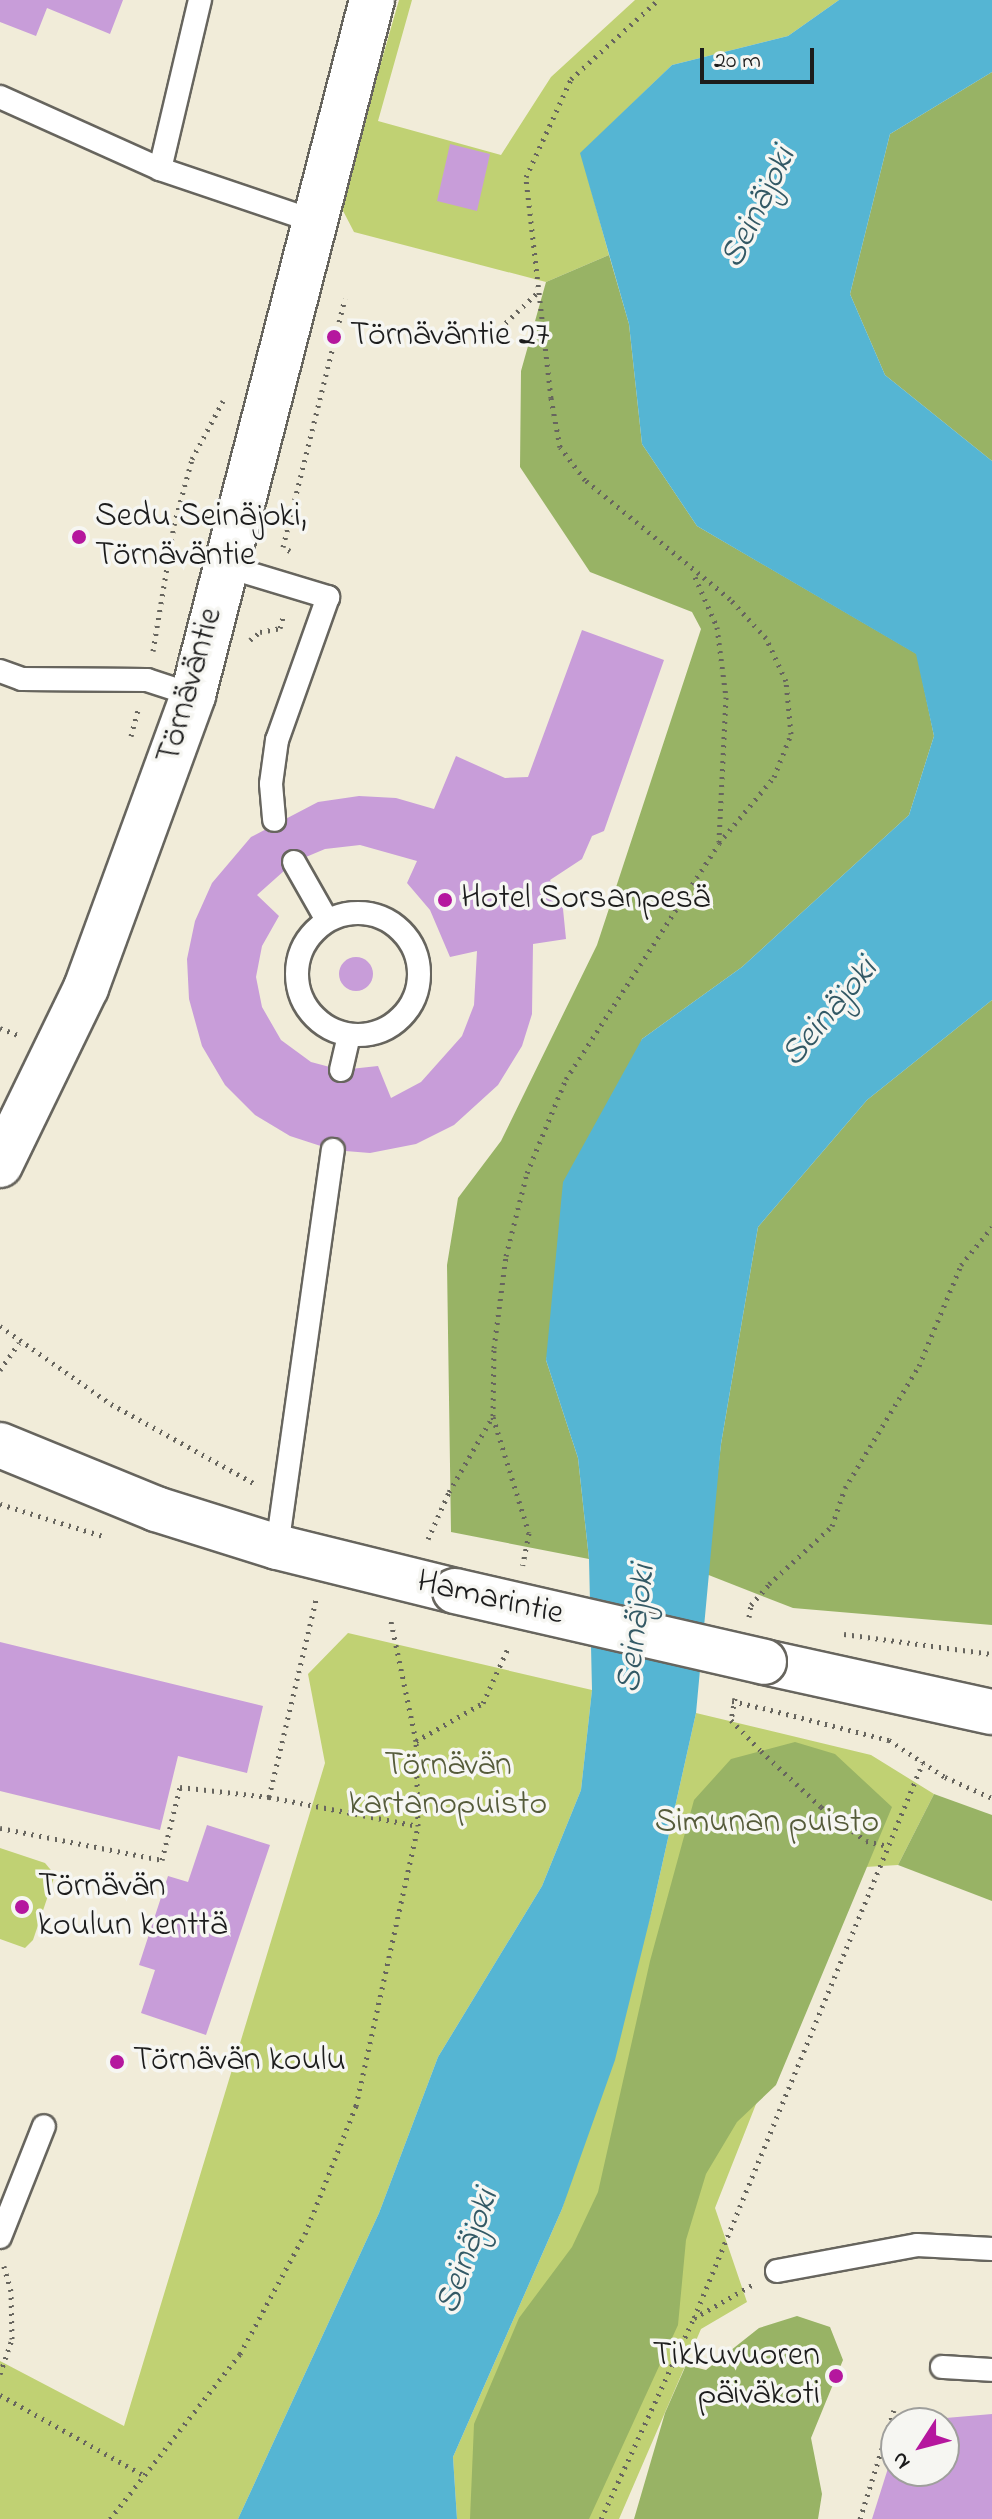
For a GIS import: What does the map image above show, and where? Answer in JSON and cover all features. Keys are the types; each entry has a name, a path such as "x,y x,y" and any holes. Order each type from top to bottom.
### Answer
{"main road":[{"name":"Törnäväntie","path":"0,1165 86,988 193,695 372,0"},
{"name":"Hamarintie","path":"0,1445 156,1509 277,1547 749,1662 992,1712"}],"lane":[{"path":"160,169 200,0"},
{"path":"0,97 160,169 314,221"},
{"path":"225,566 328,597 277,740 271,784 274,820"},
{"path":"0,671 22,679 147,680 193,695"},
{"path":"294,862 327,920"},
{"path":"358,913 390,920 408,937 418,956 419,985 407,1013 391,1027 349,1036 313,1016 297,982 299,956 309,936 327,920 358,913"},
{"path":"341,1070 349,1036"},
{"path":"277,1547 333,1150"},
{"path":"0,2237 44,2126"},
{"path":"777,2271 917,2245 992,2249"},
{"path":"942,2367 992,2370"}],"path":[{"path":"428,1539 449,1492 493,1416 494,1348 506,1256 527,1173 566,1079 719,843 774,777 791,734 786,681 766,638 730,599 694,574 585,480 560,447 538,292 526,177 571,79 658,0"},
{"path":"494,334 538,292"},
{"path":"130,739 147,680 174,525 192,459 228,393"},
{"path":"694,574 717,627 726,697 719,843"},
{"path":"13,1048 26,1022"},
{"path":"0,1028 19,1036"},
{"path":"888,1846 866,1841 821,1807 731,1720 749,1662 751,1605 832,1526 845,1488 919,1366 961,1265 992,1227"},
{"path":"0,1326 19,1343 111,1404 284,1498"},
{"path":"0,1370 19,1343"},
{"path":"415,1536 440,1542"},
{"path":"269,1797 317,1596"},
{"path":"110,2519 240,2354 305,2234 356,2106 418,1826 416,1741 390,1615"},
{"path":"830,1632 992,1654"},
{"path":"763,1708 889,1740 923,1762 992,1798"},
{"path":"601,2519 694,2318 923,1762"},
{"path":"0,1828 162,1860 180,1787 269,1797 418,1826"},
{"path":"0,2253 11,2291 12,2339 0,2374"},
{"path":"694,2318 777,2271"},
{"path":"0,2395 145,2476"},
{"path":"860,2519 880,2455"}],"green space":[{"path":"399,0 412,0 378,121 501,155 551,77 635,0 839,0 788,36 672,65 581,153 609,255 546,282 354,232 340,205"},
{"path":"992,72 992,461 885,375 850,294 890,134"},
{"path":"609,255 629,324 642,444 697,526 917,654 934,736 909,815 742,967 642,1039 546,1360 578,1458 589,1559 451,1532 447,1265 458,1198 501,1141 597,945 701,629 692,612 590,572 520,467 521,371 546,282"},
{"path":"992,1000 992,1625 793,1608 706,1574 721,1444 758,1227 867,1100"},
{"name":"Törnävän kartanopuisto","path":"348,1633 592,1690 581,1790 542,1886 438,2057 379,2213 238,2519 0,2519 0,2361 124,2426 325,1763 308,1674"},
{"name":"Simunan puisto","path":"696,1713 871,1755 934,1794 898,1865 849,1868 715,2208 747,2302 701,2329 619,2519 457,2519 453,2457 562,2209 652,1910"},
{"name":"Simunan puisto","path":"795,1742 835,1754 892,1807 776,2085 737,2122 706,2174 686,2240 678,2325 589,2519 470,2519 474,2424 519,2318 572,2247 598,2192 650,1961 694,1800 731,1759"},
{"path":"934,1794 992,1815 992,1901 898,1865"},
{"name":"Törnävän koulun kenttä","path":"0,1848 45,1863 55,1875 33,1940 25,1948 0,1939"},
{"path":"797,2316 830,2327 843,2360 811,2438 822,2494 818,2519 634,2519 665,2413 686,2365 706,2370 759,2328"}],"water":[{"name":"Seinäjoki","path":"839,0 992,0 992,72 890,134 850,294 885,375 992,461 992,1000 867,1100 758,1227 721,1444 696,1713 652,1910 615,2060 562,2209 453,2457 457,2519 238,2519 379,2213 438,2057 542,1886 581,1790 592,1690 589,1559 578,1458 546,1360 563,1182 642,1039 742,967 909,815 934,736 916,654 697,526 642,444 629,324 580,153 672,65 788,36"}],"building":[{"path":"0,0 123,0 110,34 47,8 36,36 0,22"},
{"path":"450,144 490,154 477,211 437,201"},
{"path":"582,630 664,660 604,831 592,836 582,859 550,880 563,909 566,939 533,944 532,1014 522,1046 498,1085 454,1125 416,1144 370,1153 333,1150 290,1136 255,1115 225,1085 202,1046 189,999 187,959 195,921 212,883 251,837 318,802 359,796 396,798 434,809 456,756 505,778 528,777","holes":["360,845 417,861 407,883 430,910 450,957 477,951 474,1005 462,1036 421,1082 391,1098 378,1066 341,1070 311,1062 281,1040 262,1007 256,977 262,946 279,916 257,895 294,862 325,849"]},
{"path":"356,957 368,962 373,974 368,986 356,991 344,986 339,974 344,962"},
{"path":"0,1642 263,1706 247,1773 178,1756 160,1830 0,1791"},
{"path":"207,1825 270,1845 206,2035 141,2013 155,1970 139,1965 168,1876 188,1882"},
{"path":"992,2414 992,2519 872,2519 882,2487 960,2487 960,2417"}],"place":[{"name":"Törnäväntie 27","path":"334,337"},
{"name":"Sedu Seinäjoki, Törnäväntie","path":"79,537"},
{"name":"Hotel Sorsanpesä","path":"445,900"},
{"name":"Törnävän koulun kenttä","path":"22,1907"},
{"name":"Törnävän koulu","path":"117,2062"},
{"name":"Tikkuvuoren päiväkoti","path":"836,2376"}]}
